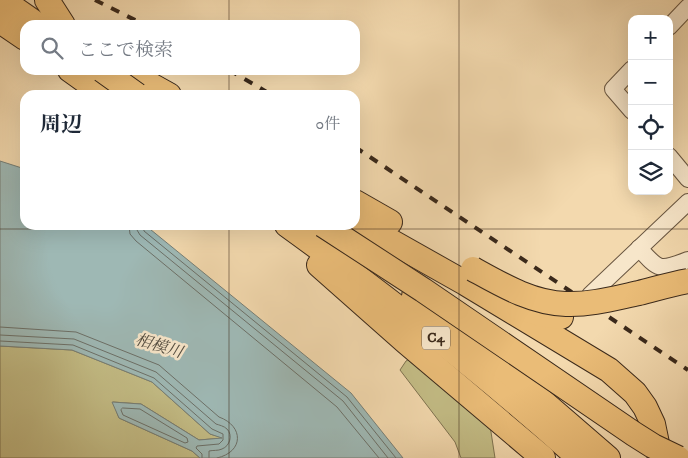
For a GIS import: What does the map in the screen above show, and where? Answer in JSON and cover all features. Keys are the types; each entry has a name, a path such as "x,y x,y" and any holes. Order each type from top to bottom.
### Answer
{"highway":[{"path":"2,0 31,20"},
{"path":"32,0 42,20"},
{"path":"48,0 60,20"},
{"path":"0,21 20,35"},
{"path":"84,75 97,90"},
{"path":"84,75 100,90"},
{"path":"90,75 126,90"},
{"path":"109,75 131,90"},
{"path":"133,75 160,90"},
{"path":"360,205 501,284 534,298 550,302 583,304 688,281"},
{"path":"360,224 465,282 594,361 622,381 635,393 653,424 660,458"},
{"path":"278,230 543,458"},
{"name":"C4","path":"294,230 418,323 520,406 579,458"},
{"name":"C4","path":"329,230 483,351 608,458"},
{"path":"330,230 423,290 634,434 678,458"},
{"path":"465,282 518,307 540,314 562,317 613,313 688,296"}],"street":[{"path":"673,24 688,7"},
{"path":"628,73 614,89 628,106"},
{"path":"673,161 688,179"},
{"path":"590,295 688,202"},
{"path":"639,248 658,267 665,268 688,260"}],"shaded area":[{"path":"443,338 487,406 495,458 461,458 455,442 400,370 406,361"},
{"path":"0,346 72,350 152,382 210,434 224,438 199,440 141,404 113,402 119,418 192,451 200,458 0,458"}],"water":[{"name":"相模川","path":"0,161 20,167 20,230 151,230 351,393 403,458 200,458 192,451 119,418 112,402 141,404 199,440 222,438 210,434 152,382 72,350 0,346"}],"railway":[{"path":"95,0 135,20"},
{"path":"238,75 263,90"},
{"path":"360,150 688,370"}]}
